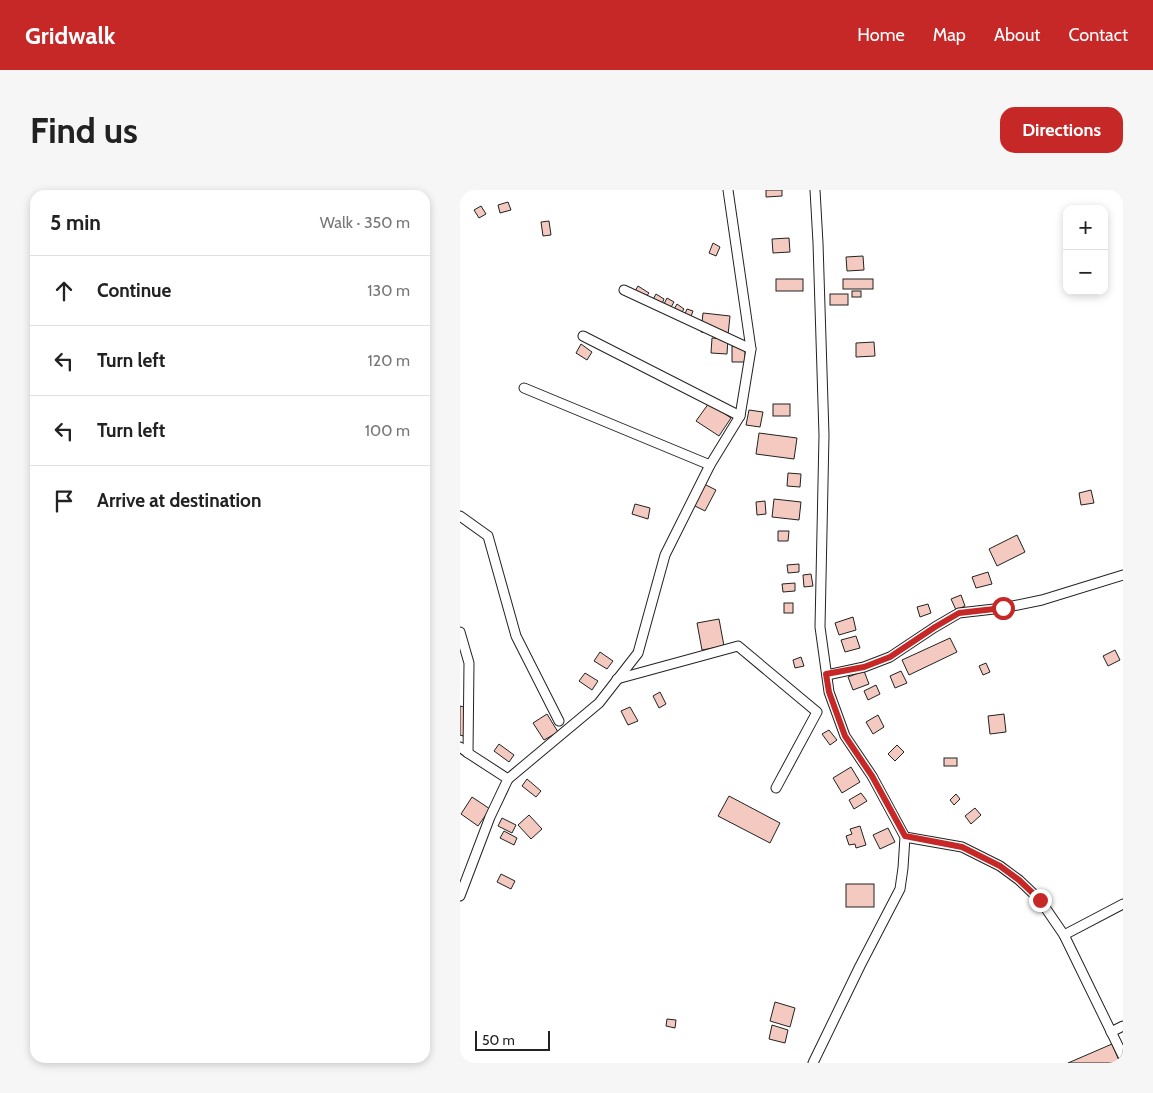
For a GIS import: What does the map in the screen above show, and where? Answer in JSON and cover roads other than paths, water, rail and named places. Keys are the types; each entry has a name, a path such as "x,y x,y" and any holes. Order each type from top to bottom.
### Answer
{"street":[{"path":"460,896 490,817 508,779 599,703 638,653 665,555 710,465 740,416 751,349 728,190"},
{"path":"813,1063 900,888 905,836 872,776 845,736 829,692 826,674 820,627 824,435 815,190"},
{"path":"624,290 751,349"},
{"path":"583,336 740,416"},
{"path":"524,388 710,465"},
{"path":"460,516 488,536 516,636 559,721"},
{"path":"826,674 864,667 890,657 959,613 1003,608 1042,600 1123,574"},
{"path":"460,632 469,663 468,754"},
{"path":"616,679 738,646 817,712 776,788"},
{"path":"460,747 508,779"},
{"path":"905,836 962,847 1000,866 1019,880 1040,900 1064,935 1123,1056"},
{"path":"1064,935 1123,904"},
{"path":"1111,1032 1123,1026"}]}
